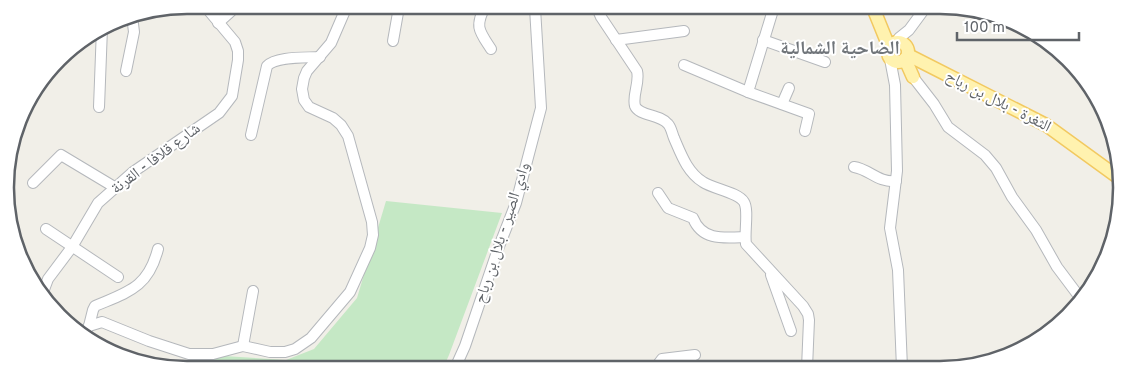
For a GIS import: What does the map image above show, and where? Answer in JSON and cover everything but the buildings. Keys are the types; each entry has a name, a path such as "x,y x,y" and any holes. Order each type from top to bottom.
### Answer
{"main road":[{"path":"876,14 881,27 899,53 912,77"},
{"name":"الثغرة - بلال بن رباح","path":"899,53 1046,125 1113,173"}],"street":[{"name":"شارع قلافا - القرنة","path":"45,287 48,279 72,247 98,203 133,172 219,112 229,101 232,96 238,51 235,42 210,14"},
{"path":"218,23 228,14"},
{"path":"89,326 96,323 104,323 148,341 188,354 213,354 243,346 278,352 295,349 306,342 350,292 372,242 372,222 353,148 348,136 333,118 308,106 303,94 304,76 331,43 344,14"},
{"path":"393,41 398,14"},
{"path":"482,14 479,20 479,28 491,48"},
{"name":"وادي الصير - بلال بن رباح","path":"458,361 516,203 541,108 535,14"},
{"path":"601,14 637,71 638,81 635,101 637,108 642,112 658,117 669,125 685,163 697,178 708,186 739,198 744,202 746,209 746,244 803,306 808,314 807,361"},
{"path":"748,92 771,14"},
{"path":"902,361 898,270 890,228 897,172 894,85 899,53 909,30 921,14"},
{"path":"126,71 134,33 133,23"},
{"path":"616,40 684,31"},
{"path":"99,107 102,37"},
{"path":"763,40 825,62"},
{"path":"252,135 266,66 277,60 320,57"},
{"path":"684,65 748,92 809,114 805,131"},
{"path":"912,77 934,104 948,128 985,155 996,168 1012,197 1036,230 1057,267 1077,293"},
{"path":"782,104 789,88"},
{"path":"32,183 61,155 116,188"},
{"path":"854,167 859,167 887,182 896,181"},
{"path":"658,193 668,208 693,218 695,224 703,233 714,238 745,237"},
{"path":"46,229 118,278"},
{"path":"87,329 95,306 133,290 152,267 158,249"},
{"path":"769,269 791,331"},
{"path":"243,346 253,291"},
{"path":"660,361 662,359 695,355"}],"green space":[{"path":"386,201 502,213 446,361 196,361 224,356 286,360 314,349 357,298"}],"district":[{"name":"الضاحية الشمالية","path":"840,49"}]}
